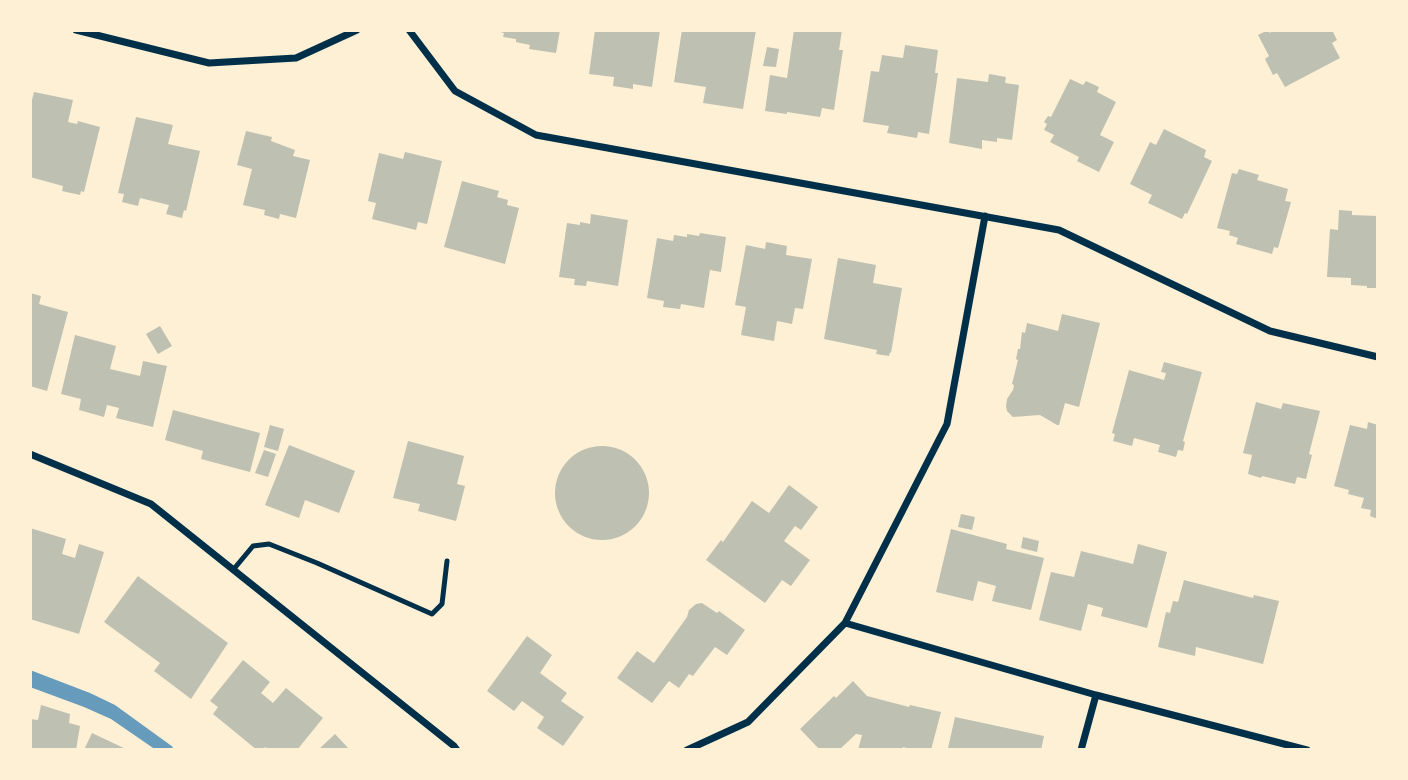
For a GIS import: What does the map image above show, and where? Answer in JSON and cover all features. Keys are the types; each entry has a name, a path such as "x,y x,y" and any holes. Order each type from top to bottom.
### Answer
{"street":[{"path":"76,30 209,63 296,58 358,30"},
{"path":"409,30 455,91 536,135 1059,230 1270,331 1378,357"},
{"path":"687,750 748,722 845,623 947,424 985,216"},
{"path":"30,454 151,505 457,750"},
{"path":"845,623 1096,695 1307,750"},
{"path":"1081,750 1096,695"}],"lane":[{"path":"233,570 253,546 269,544 432,614 442,604 447,561"}],"water":[{"path":"30,670 115,705 173,747 170,750 156,750 111,719 30,687"}],"building":[{"path":"496,30 560,30 556,53 529,49 530,45 503,37 504,33"},
{"path":"595,30 660,30 652,87 633,84 633,89 613,86 614,77 589,74"},
{"path":"682,30 756,30 743,109 703,103 706,87 674,82"},
{"path":"794,30 842,30 839,50 843,50 834,110 822,108 820,117 765,111 770,75 787,78"},
{"path":"1268,30 1270,33 1273,30 1332,30 1337,40 1332,43 1340,58 1285,87 1277,73 1273,75 1265,59 1269,56 1258,35"},
{"path":"905,45 938,50 935,73 938,73 929,134 918,132 917,138 887,133 889,126 863,122 871,71 879,72 882,55 903,58"},
{"path":"767,47 779,49 776,67 763,66"},
{"path":"989,74 1006,77 1005,83 1019,85 1012,140 982,140 982,149 949,143 957,78 988,82"},
{"path":"1070,79 1083,85 1086,81 1099,87 1097,92 1116,102 1100,135 1114,142 1099,172 1077,161 1079,157 1050,142 1054,135 1044,130 1047,124 1044,122 1048,116 1051,117"},
{"path":"34,92 73,100 68,122 77,124 78,121 100,127 84,192 81,191 80,195 62,191 63,186 30,177 30,108"},
{"path":"136,117 173,125 168,144 200,151 182,218 166,214 169,205 140,198 138,206 122,202 124,194 118,193"},
{"path":"1164,129 1206,150 1204,157 1212,161 1187,214 1185,213 1182,219 1148,203 1152,195 1130,184 1150,142 1156,145"},
{"path":"246,131 272,137 271,141 295,150 293,156 310,160 296,218 280,214 279,219 264,215 265,210 243,205 252,169 237,165"},
{"path":"405,152 442,161 427,224 418,222 416,230 372,219 376,203 368,201 379,153 403,159"},
{"path":"1239,169 1259,175 1257,180 1288,189 1285,201 1291,202 1278,248 1274,247 1272,254 1236,244 1238,238 1229,235 1230,231 1217,228 1232,173 1237,174"},
{"path":"462,181 499,191 497,197 508,200 507,205 519,208 505,264 444,247"},
{"path":"1339,210 1352,211 1352,215 1378,216 1378,288 1351,285 1351,278 1327,277 1330,229 1338,230"},
{"path":"591,214 628,220 618,286 587,281 586,286 574,285 575,279 559,277 567,223 590,224"},
{"path":"700,233 726,237 721,272 710,270 704,308 681,304 680,309 663,307 664,301 647,298 657,238 673,241 674,235 687,237 687,234 699,236"},
{"path":"766,242 787,246 786,255 812,259 803,309 795,308 792,324 777,321 774,341 741,335 746,307 735,305 746,245 765,249"},
{"path":"838,258 876,265 873,283 902,288 889,356 876,354 877,350 824,339"},
{"path":"30,293 41,296 39,304 68,312 47,391 30,386"},
{"path":"1062,314 1100,323 1079,407 1065,403 1059,425 1040,415 1013,417 1006,406 1013,390 1022,332 1025,333 1027,323 1058,331"},
{"path":"160,326 172,346 158,354 146,334"},
{"path":"75,335 116,346 110,369 140,376 143,361 167,366 153,427 116,418 119,408 107,405 104,417 79,410 81,399 61,394"},
{"path":"1164,362 1202,372 1183,441 1183,451 1178,450 1176,457 1158,452 1160,445 1134,438 1132,446 1113,441 1115,434 1112,433 1129,370 1164,380 1166,373 1161,372"},
{"path":"1256,402 1281,409 1283,403 1320,411 1309,454 1312,455 1306,479 1297,477 1295,484 1248,474 1252,455 1243,453"},
{"path":"173,410 260,433 250,472 201,459 203,451 165,440"},
{"path":"1368,422 1378,425 1378,519 1370,516 1371,510 1361,508 1364,498 1348,494 1349,490 1334,486 1350,425 1367,429"},
{"path":"270,425 284,429 278,451 264,447"},
{"path":"408,441 464,456 457,484 465,486 456,521 418,511 420,504 393,498"},
{"path":"289,445 355,471 339,513 305,500 299,518 265,505"},
{"path":"602,446 620,449 635,460 646,475 649,493 646,511 635,526 620,537 602,540 584,537 569,526 558,511 555,493 558,475 569,460 584,449"},
{"path":"264,450 276,454 268,477 255,473"},
{"path":"789,485 818,507 801,530 795,526 784,541 810,560 791,586 782,580 765,603 706,560 721,540 723,542 752,501 769,513"},
{"path":"961,514 975,517 972,530 958,527"},
{"path":"30,528 66,539 62,554 75,558 79,544 104,552 79,634 30,619"},
{"path":"951,529 1007,544 1006,549 1044,558 1031,610 992,601 996,586 978,581 973,601 936,592"},
{"path":"1023,537 1039,541 1037,552 1021,548"},
{"path":"1138,544 1167,552 1147,628 1101,616 1103,608 1088,604 1081,631 1039,620 1051,572 1074,577 1081,551 1133,564"},
{"path":"138,576 228,643 191,699 154,671 160,663 104,622"},
{"path":"1184,580 1253,598 1254,595 1279,601 1263,664 1196,647 1195,656 1158,647 1166,612 1170,613 1173,601 1178,602"},
{"path":"702,603 717,613 719,611 745,630 727,655 715,647 693,676 689,674 679,688 669,681 652,703 617,678 637,651 654,663 687,617 689,610"},
{"path":"527,636 552,655 540,673 567,693 561,701 584,717 563,746 537,728 544,717 522,701 514,711 487,691"},
{"path":"243,660 270,682 261,693 273,703 286,688 323,718 297,750 270,750 265,747 263,750 257,750 213,714 218,707 210,701"},
{"path":"853,681 867,696 941,712 931,750 903,747 902,750 858,750 862,735 856,734 839,750 820,750 800,729"},
{"path":"41,705 70,714 69,723 80,726 76,750 30,750 30,719 38,720"},
{"path":"955,717 1044,736 1041,750 948,748"},
{"path":"92,733 128,750 84,750"},
{"path":"335,734 350,750 318,750"}]}
